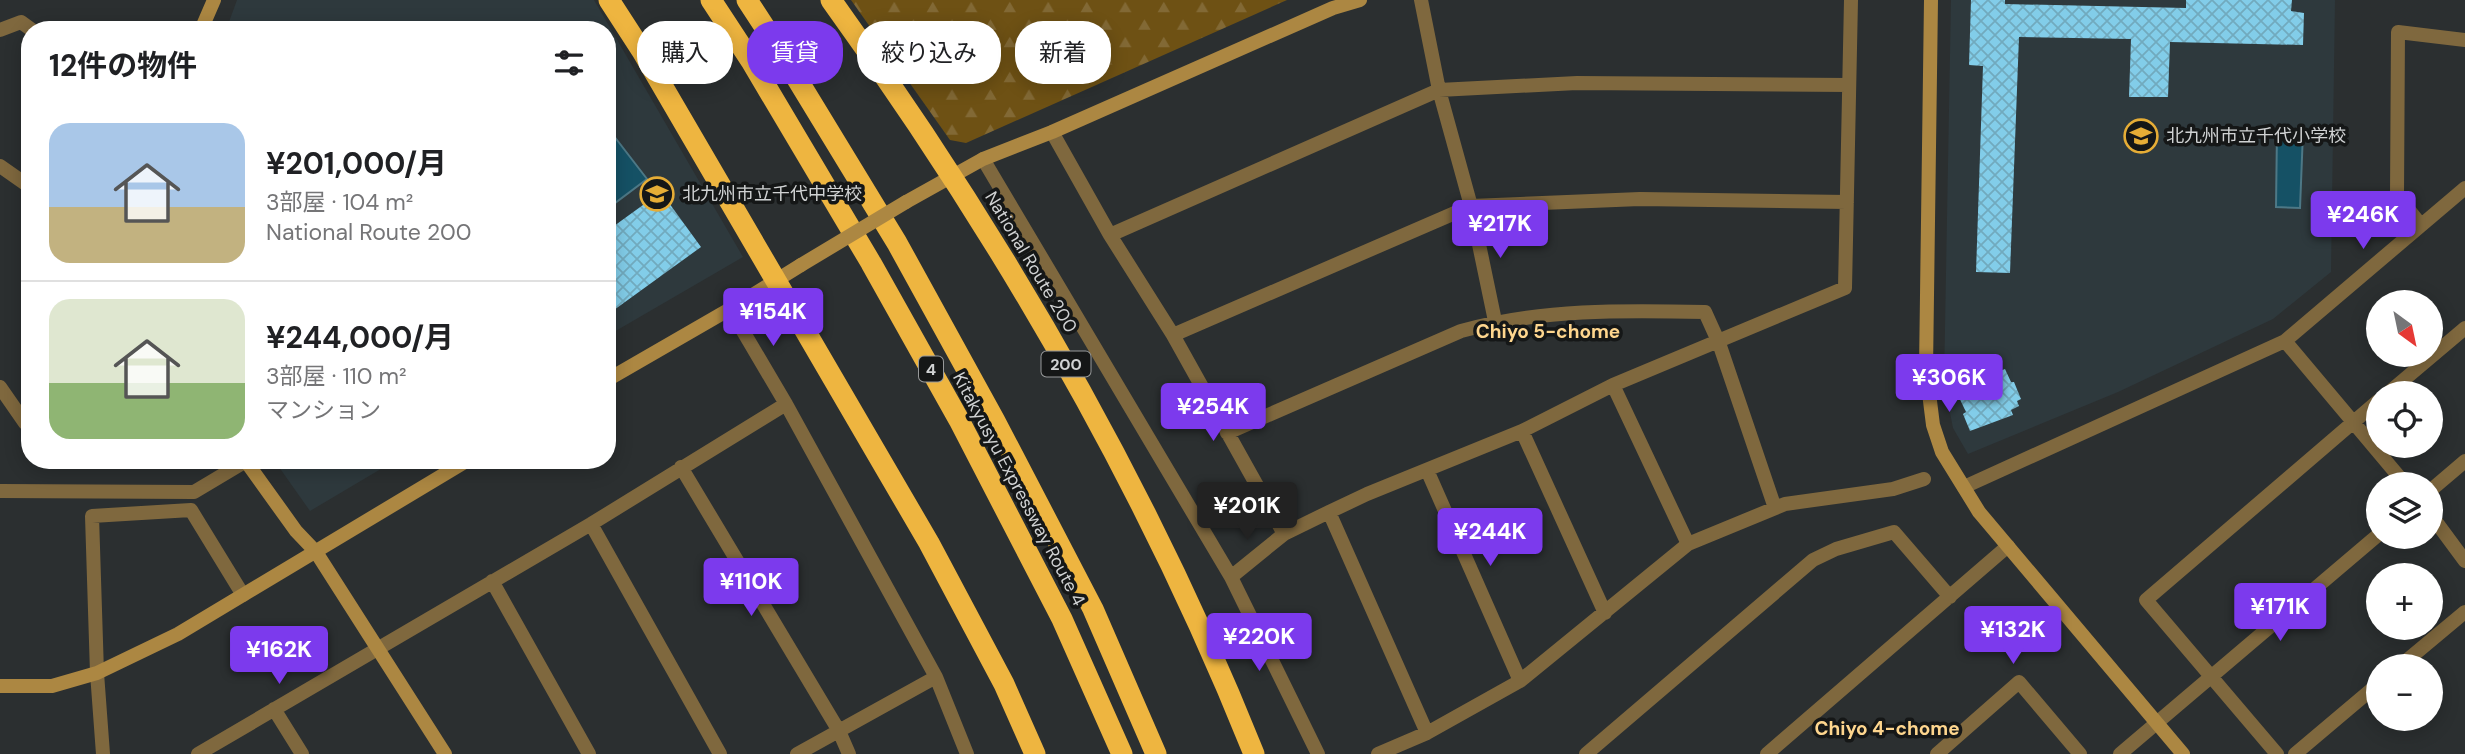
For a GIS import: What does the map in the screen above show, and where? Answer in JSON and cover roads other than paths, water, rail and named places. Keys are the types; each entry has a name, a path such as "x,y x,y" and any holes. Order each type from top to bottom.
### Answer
{"highway":[{"path":"609,0 642,51 929,543 1004,684 1035,754"},
{"name":"Kitakyusyu Expressway Route 4","path":"711,0 758,72 960,420 1062,619 1122,754"},
{"name":"Kitakyusyu Expressway Route 4","path":"747,0 897,243 995,421 1093,609 1156,754"},
{"name":"National Route 200","path":"831,0 952,176 1065,363 1170,561 1254,754"}],"street":[{"path":"205,21 214,0"},
{"path":"616,375 983,159 1052,132 1333,8 1360,0"},
{"path":"1421,0 1439,90 1471,206 1495,321"},
{"path":"1231,577 1284,534 1329,512 1522,431 1613,385 1719,343 1845,288 1851,0"},
{"path":"1931,0 1926,369 1933,425 1942,452 1979,513 2183,754"},
{"path":"0,30 21,22"},
{"path":"2421,225 2397,195 2398,32 2465,40"},
{"path":"1110,234 1439,90 1577,83 1849,85"},
{"path":"1052,132 1110,234 1173,334 1284,534"},
{"path":"983,159 1231,577 1318,754"},
{"path":"0,166 21,181"},
{"path":"1964,487 2285,341 2465,188"},
{"path":"1173,334 1471,206 1640,200 1847,202"},
{"path":"730,309 786,404 936,677 967,754"},
{"path":"1227,433 1461,331 1495,321 1605,309 1705,312 1719,343 1775,508"},
{"path":"2402,381 2465,328"},
{"path":"2285,341 2395,472"},
{"path":"1613,385 1688,544"},
{"path":"0,387 21,417"},
{"path":"198,754 591,524 786,404"},
{"path":"2277,754 2146,600 2366,411"},
{"path":"1522,431 1605,613"},
{"path":"2443,480 2465,461"},
{"path":"681,467 839,731 849,754"},
{"path":"0,491 194,492 233,469"},
{"path":"252,469 296,531 316,552 445,754"},
{"path":"0,685 52,686 97,673 178,634 453,469"},
{"path":"1427,470 1520,681"},
{"path":"1378,754 1427,733 1520,681 1688,544 1785,504 1893,489 1924,479"},
{"path":"103,754 97,673 92,516 191,510 243,595"},
{"path":"1329,512 1427,733"},
{"path":"591,524 720,754"},
{"path":"2443,531 2465,561"},
{"path":"1592,752 1813,560 1836,549 1894,532 1950,597"},
{"path":"2120,754 2213,678 2366,545"},
{"path":"1767,754 2008,546"},
{"path":"492,582 589,754"},
{"path":"2415,654 2465,612"},
{"path":"797,754 936,677"},
{"path":"1937,754 2019,682 2080,754"},
{"path":"2295,754 2366,694"},
{"path":"274,709 302,754"}],"water":[{"path":"2277,130 2303,132 2300,208 2276,207"},
{"path":"616,139 647,179 616,202"}],"place":[{"name":"北九州市立千代小学校","path":"2141,136"},
{"name":"北九州市立千代中学校","path":"657,194"}],"district":[{"name":"Chiyo 5-chome","path":"1548,331"},
{"name":"Chiyo 4-chome","path":"1887,728"}]}
